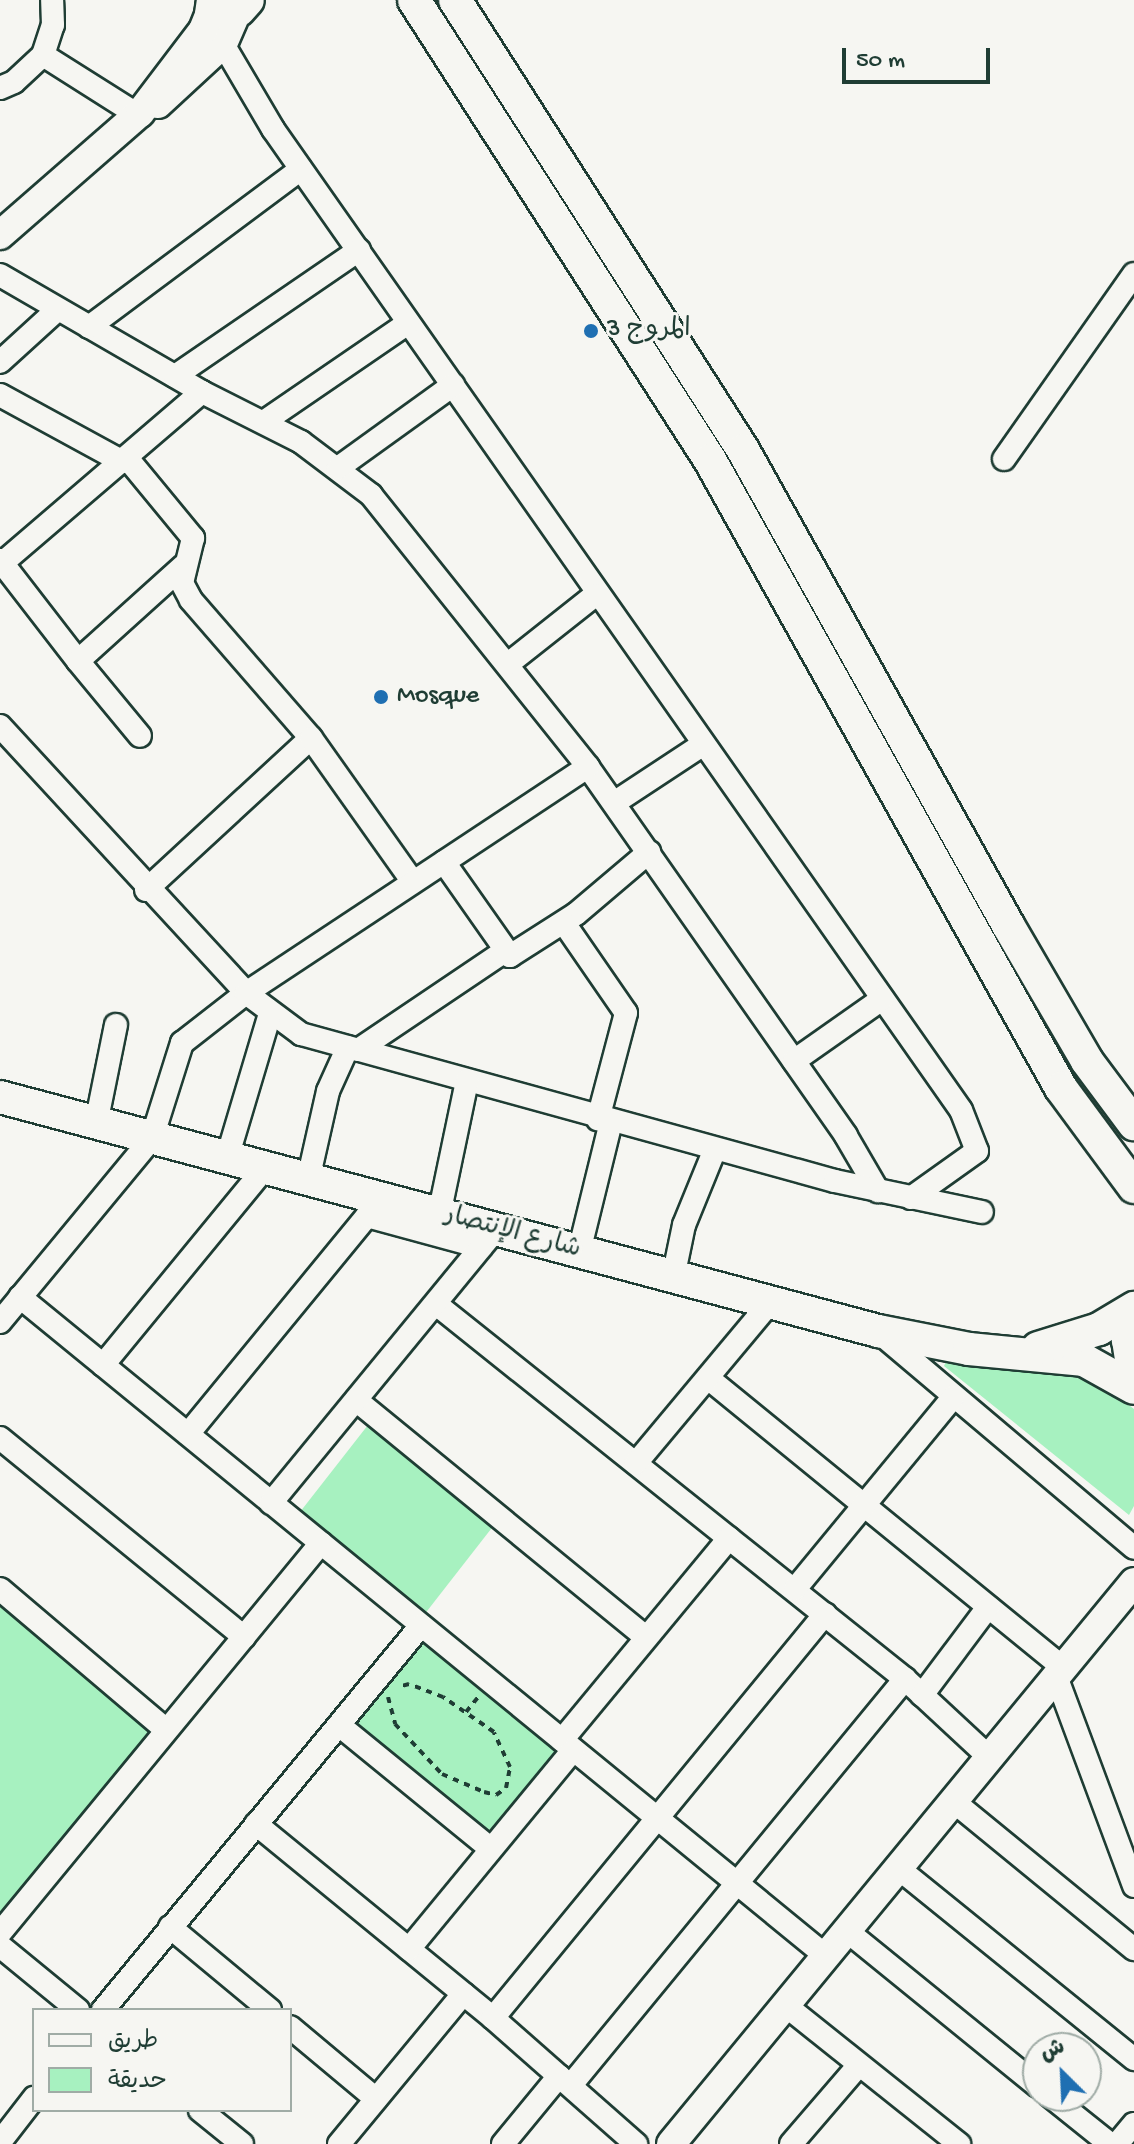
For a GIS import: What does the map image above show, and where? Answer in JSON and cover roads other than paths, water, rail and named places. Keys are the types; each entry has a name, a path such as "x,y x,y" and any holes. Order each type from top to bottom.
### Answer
{"main road":[{"path":"455,0 743,450 1008,925 1087,1061 1134,1124"},
{"path":"414,2 710,460 1061,1088 1133,1187"},
{"name":"شارع الإنتصار","path":"5,1105 152,1138 439,1215 488,1239 579,1252 878,1331 969,1349 1027,1351"},
{"path":"1027,1351 1099,1329 1134,1308"},
{"path":"1134,1317 1128,1340 1134,1377"},
{"path":"1027,1351 1084,1360 1134,1388"}],"street":[{"path":"0,88 43,55 53,25 52,0"},
{"path":"139,114 228,4"},
{"path":"0,235 139,114 181,88 223,44 228,4"},
{"path":"223,44 301,169 453,385 595,595 882,999 975,1137 977,1151 967,1163 911,1198"},
{"path":"43,55 139,114"},
{"path":"89,327 301,169"},
{"path":"175,376 359,250"},
{"path":"1004,459 1134,274"},
{"path":"0,275 202,392 265,421 338,468 401,527 614,803 794,1061 878,1191"},
{"path":"0,362 57,310"},
{"path":"265,421 408,323"},
{"path":"338,468 453,385"},
{"path":"140,736 1,563 202,392"},
{"path":"0,395 125,460 193,538 183,566 182,583 191,600 311,738 413,882"},
{"path":"78,661 183,566"},
{"path":"508,664 595,595"},
{"path":"0,726 146,890 246,993 270,1014 301,1034 605,1121 878,1191 982,1212"},
{"path":"146,890 311,738"},
{"path":"614,803 702,745"},
{"path":"0,1322 152,1138 182,1043 246,993 588,767"},
{"path":"444,862 510,956 523,951 564,923 649,852"},
{"path":"564,923 626,1013 579,1252"},
{"path":"308,1180 328,1091 353,1049 505,951"},
{"path":"794,1061 882,999"},
{"path":"227,1158 270,1014"},
{"path":"96,1124 116,1025"},
{"path":"439,1215 467,1081"},
{"path":"673,1278 684,1225 715,1149"},
{"path":"103,1365 265,1168"},
{"path":"188,1434 367,1216 488,1239 271,1503"},
{"path":"20,1297 826,1956"},
{"path":"436,1304 905,1679 989,1757"},
{"path":"636,1463 769,1304"},
{"path":"878,1331 1134,1548"},
{"path":"708,1378 988,1607 1060,1672 1134,1886"},
{"path":"795,1589 953,1397"},
{"path":"356,1400 646,1637"},
{"path":"0,1438 244,1637"},
{"path":"409,1949 491,1849 646,1637 729,1538"},
{"path":"0,1933 321,1543"},
{"path":"673,2143 1134,1582"},
{"path":"0,1589 166,1730"},
{"path":"922,1695 988,1607"},
{"path":"493,2018 825,1614"},
{"path":"105,2008 421,1625"},
{"path":"503,2144 565,2081 737,1883 905,1679"},
{"path":"339,1725 491,1849"},
{"path":"953,1801 1134,1949"},
{"path":"256,1824 493,2018 636,2144"},
{"path":"898,1868 1134,2059"},
{"path":"170,1927 268,2008"},
{"path":"847,1931 1022,2073"},
{"path":"0,1946 76,2008"},
{"path":"339,2144 463,1994"},
{"path":"785,2005 859,2065 932,2136 959,2144"},
{"path":"292,2029 376,2099"},
{"path":"791,2144 859,2065"},
{"path":"0,2142 32,2101"},
{"path":"202,2112 242,2144"},
{"path":"1070,2112 1110,2144"},
{"path":"1117,2144 1134,2124"}],"place":[{"name":"المروج 3","path":"591,331"},
{"name":"Mosque","path":"381,697"}]}
